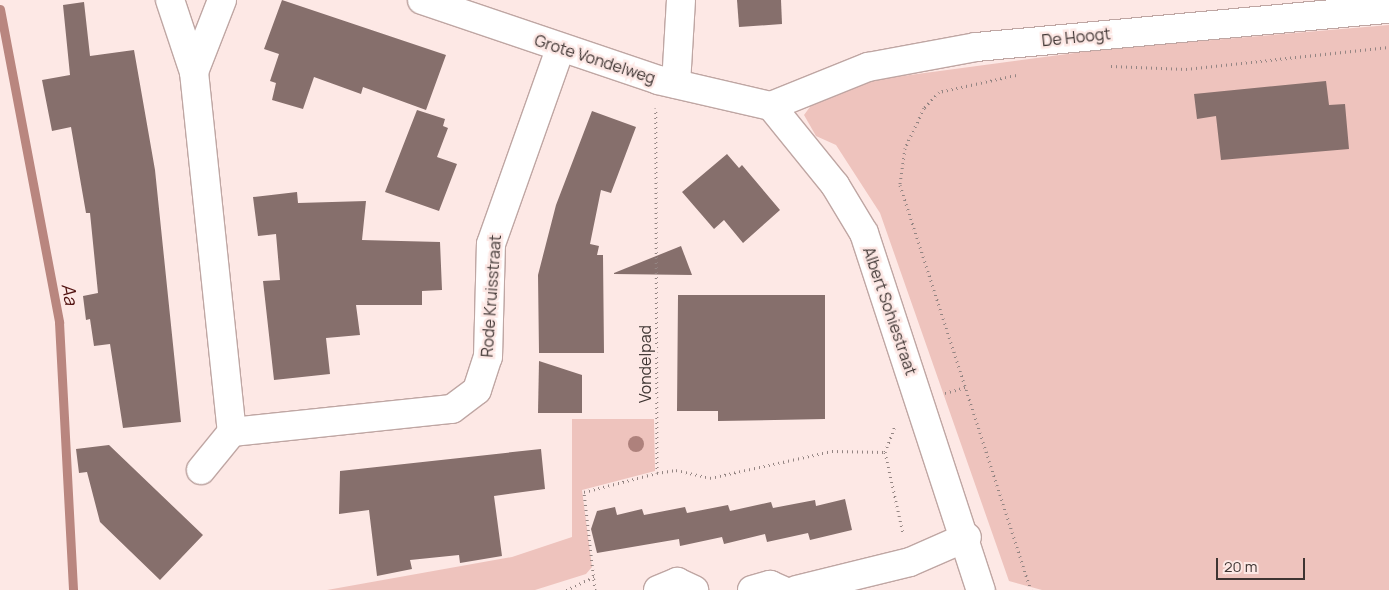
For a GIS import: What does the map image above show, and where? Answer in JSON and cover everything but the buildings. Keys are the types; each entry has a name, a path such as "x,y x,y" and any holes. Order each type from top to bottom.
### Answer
{"street":[{"path":"170,0 194,72 232,432 201,470"},
{"path":"194,72 222,0"},
{"name":"Grote Vondelweg","path":"422,0 560,49 667,82 771,106"},
{"path":"667,82 681,0"},
{"name":"De Hoogt","path":"771,106 868,67 976,46 1389,9"},
{"name":"Rode Kruisstraat","path":"232,432 452,408 477,390 488,357 491,244 560,49"},
{"name":"Albert Sohiestraat","path":"771,106 835,185 864,233 967,536 981,590"},
{"path":"796,590 910,562 967,536"},
{"path":"658,590 677,582 694,590"},
{"path":"752,590 770,585 782,590"}],"path":[{"path":"1105,65 1186,69 1389,47"},
{"path":"1022,73 938,92 924,108 905,148 900,185 1031,590"},
{"name":"Vondelpad","path":"658,473 667,82"},
{"path":"898,419 885,452 910,562"},
{"path":"595,590 584,492 676,470 710,478 832,451 885,452"},
{"path":"566,590 594,577"}],"shaded area":[{"path":"1389,25 1389,590 1042,590 1009,581 880,213 836,145 816,136 804,115 818,96 865,81 1105,49"},
{"path":"572,419 654,419 655,471 582,490 592,567 586,574 535,590 327,590 512,557 572,537"}],"waterway":[{"name":"Aa","path":"0,9 59,322 73,590"}]}
